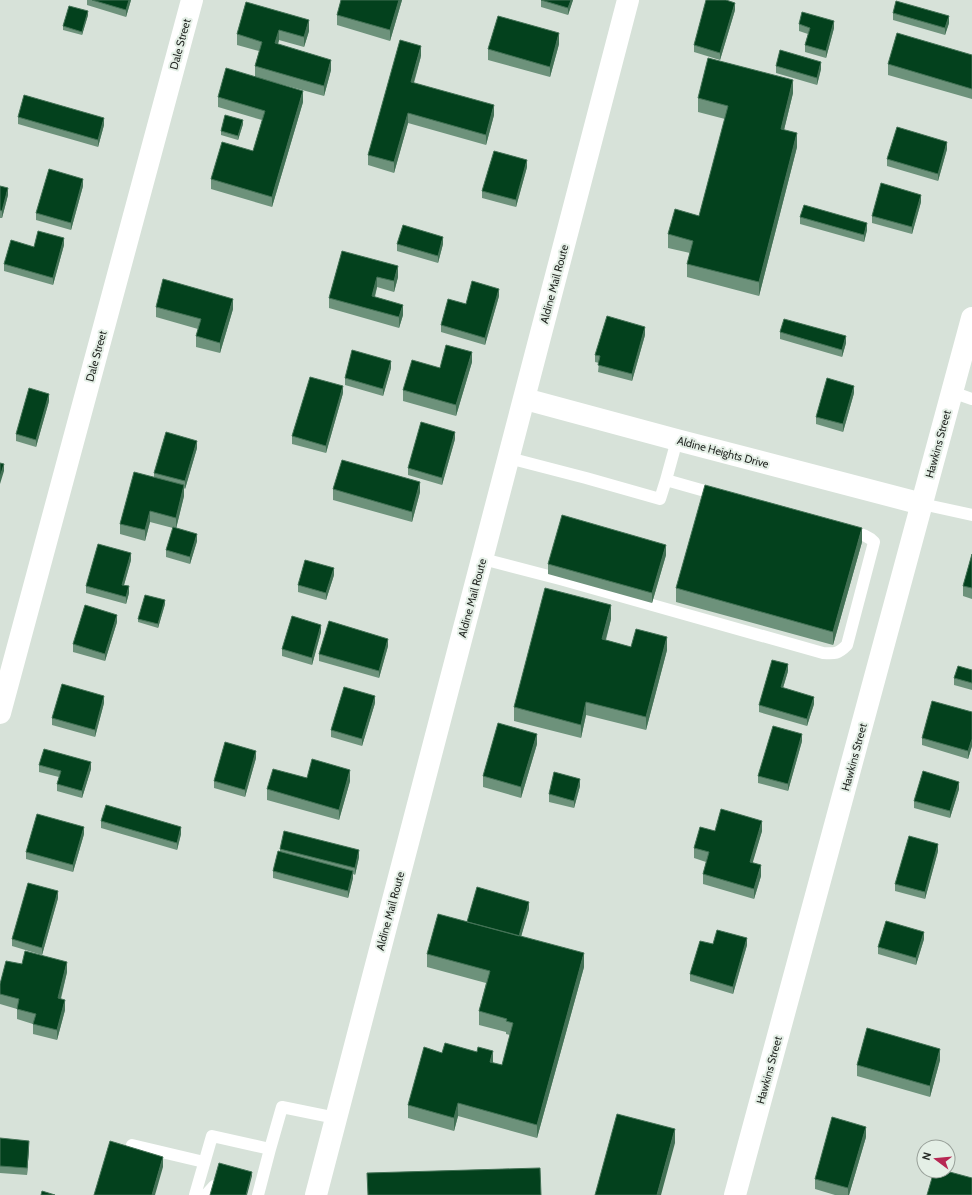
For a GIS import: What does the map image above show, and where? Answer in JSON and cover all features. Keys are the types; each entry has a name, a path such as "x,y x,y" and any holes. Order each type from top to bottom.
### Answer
{"main road":[{"name":"Dale Street","path":"0,713 192,0"},
{"name":"Aldine Mail Route","path":"316,1195 628,0"},
{"name":"Hawkins Street","path":"735,1195 922,504 962,395 972,318"},
{"name":"Aldine Heights Drive","path":"525,399 922,504"}],"lane":[{"path":"509,458 660,499 677,440"},
{"path":"666,480 730,498"},
{"path":"922,504 972,515"},
{"path":"482,559 568,581 822,653 832,654 840,652 847,645 874,542 865,535 835,527"},
{"path":"258,1195 282,1107 336,1118"},
{"path":"195,1195 212,1136 270,1149"},
{"path":"132,1145 204,1162"}],"building":[{"path":"92,0 129,0 126,10"},
{"path":"341,0 399,0 390,30 337,15"},
{"path":"541,0 571,0 568,8"},
{"path":"706,0 726,0 735,3 720,53 694,45"},
{"path":"896,1 949,16 945,28 893,13"},
{"path":"246,2 309,20 304,37 279,30 275,43 331,60 324,86 255,66 262,42 237,34"},
{"path":"69,6 88,11 82,32 63,26"},
{"path":"802,12 834,21 826,51 805,45 810,28 799,24"},
{"path":"498,16 559,33 550,67 488,49"},
{"path":"897,33 972,55 972,89 888,64"},
{"path":"400,40 421,46 411,82 494,105 486,135 408,113 394,162 368,155"},
{"path":"780,50 821,62 817,78 776,66"},
{"path":"708,58 793,80 781,129 797,133 759,282 687,264 693,241 668,234 675,209 699,216 728,106 698,98"},
{"path":"226,68 303,91 272,197 211,179 222,142 253,151 265,111 218,97"},
{"path":"24,95 104,118 98,140 18,117"},
{"path":"225,115 243,120 238,136 221,131"},
{"path":"897,127 947,142 938,174 887,159"},
{"path":"494,151 527,160 516,200 482,191"},
{"path":"49,169 83,179 71,223 36,213"},
{"path":"881,183 921,195 912,227 872,216"},
{"path":"0,186 8,188 2,211 0,210"},
{"path":"804,205 867,223 864,235 800,217"},
{"path":"403,225 443,237 438,256 397,244"},
{"path":"38,231 64,238 53,278 4,264 11,240 34,247"},
{"path":"342,251 398,266 394,281 377,277 372,296 403,305 399,317 329,298"},
{"path":"163,279 233,299 220,343 196,336 201,319 156,307"},
{"path":"472,281 499,289 485,338 441,325 448,299 466,304"},
{"path":"607,316 645,327 632,374 598,365 600,356 595,355"},
{"path":"784,319 846,336 842,350 780,332"},
{"path":"446,345 472,352 456,405 403,390 412,360 440,368"},
{"path":"352,350 391,361 383,389 345,378"},
{"path":"310,377 343,386 326,446 292,436"},
{"path":"827,378 854,386 843,424 816,417"},
{"path":"29,388 49,394 36,440 16,434"},
{"path":"421,422 455,432 442,478 408,468"},
{"path":"166,432 197,441 185,481 154,473"},
{"path":"342,460 420,482 412,512 333,489"},
{"path":"0,463 4,464 0,477"},
{"path":"134,472 184,485 176,518 150,511 145,530 120,524"},
{"path":"705,485 862,528 833,632 676,588"},
{"path":"562,515 666,545 652,593 548,564"},
{"path":"173,527 197,534 190,557 166,550"},
{"path":"98,544 131,553 122,585 129,586 126,597 86,586"},
{"path":"972,554 972,588 963,586"},
{"path":"305,560 334,568 326,593 298,585"},
{"path":"545,588 611,605 602,639 631,647 636,629 667,637 646,717 586,702 581,725 514,707"},
{"path":"145,595 165,600 158,624 138,619"},
{"path":"85,605 117,615 105,654 73,644"},
{"path":"292,616 321,625 312,658 282,649"},
{"path":"329,621 388,639 379,671 319,654"},
{"path":"772,660 788,664 781,687 814,697 807,719 759,705"},
{"path":"958,666 972,670 972,683 954,678"},
{"path":"62,684 104,696 95,730 52,718"},
{"path":"344,687 375,696 362,739 331,730"},
{"path":"932,701 972,712 972,739 968,751 922,738"},
{"path":"498,723 537,734 521,787 483,776"},
{"path":"773,726 802,734 788,784 758,776"},
{"path":"225,742 256,751 245,790 214,781"},
{"path":"44,749 91,762 82,791 57,784 61,771 39,765"},
{"path":"312,759 350,770 339,810 267,789 273,769 307,778"},
{"path":"923,771 959,782 950,811 914,801"},
{"path":"554,772 580,779 574,801 549,794"},
{"path":"106,805 181,827 177,843 101,821"},
{"path":"721,809 762,821 750,862 761,865 754,889 703,874 709,852 694,848 700,827 715,831"},
{"path":"37,814 84,827 73,865 26,852"},
{"path":"284,831 359,850 355,868 280,849"},
{"path":"909,836 938,844 925,892 895,884"},
{"path":"278,851 353,871 348,891 273,871"},
{"path":"28,883 58,891 42,948 12,939"},
{"path":"477,887 529,902 519,936 467,922"},
{"path":"438,914 584,953 537,1125 458,1103 454,1118 408,1105 424,1047 442,1053 445,1043 477,1052 478,1047 493,1051 490,1062 502,1065 513,1023 506,1021 507,1019 479,1011 490,971 427,954"},
{"path":"886,921 924,932 916,958 878,947"},
{"path":"717,930 747,938 733,987 690,974 700,941 713,944"},
{"path":"25,951 67,962 58,998 65,1000 57,1030 33,1024 36,1014 17,1009 19,999 0,994 0,984 6,961 22,964"},
{"path":"867,1028 940,1049 930,1086 857,1065"},
{"path":"617,1114 675,1129 657,1195 595,1195"},
{"path":"832,1117 866,1127 848,1188 815,1179"},
{"path":"0,1138 29,1141 27,1168 0,1166"},
{"path":"110,1141 163,1157 152,1195 94,1195"},
{"path":"219,1163 252,1172 246,1195 210,1195"},
{"path":"540,1168 541,1195 368,1195 367,1173"},
{"path":"956,1174 972,1178 972,1195 927,1195 932,1179 956,1179"},
{"path":"42,1191 55,1195 41,1195"}]}
